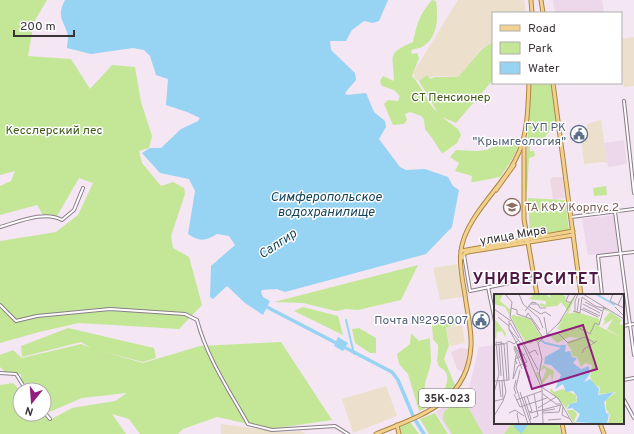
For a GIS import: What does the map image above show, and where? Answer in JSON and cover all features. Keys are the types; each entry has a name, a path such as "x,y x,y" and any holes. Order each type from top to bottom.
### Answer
{"main road":[{"path":"531,0 532,12"},
{"path":"541,0 543,12"},
{"path":"528,84 524,212 537,294"},
{"path":"553,84 581,294"},
{"path":"461,251 469,227 518,154 527,115"},
{"path":"524,133 525,146"},
{"name":"35К-023","path":"376,434 438,406 451,395 466,371 471,345 460,260 461,251 475,222 525,146"},
{"name":"улица Мира","path":"461,251 573,233"},
{"name":"улица Мира","path":"464,255 468,252 528,240"},
{"path":"460,260 464,255"},
{"path":"562,424 564,434"},
{"path":"600,424 604,434"},
{"path":"397,425 399,434"}],"street":[{"path":"624,102 634,193"},
{"path":"0,227 45,216 62,220 74,210 83,188"},
{"path":"571,217 634,209"},
{"path":"615,212 634,355"},
{"path":"602,294 597,257 634,252"},
{"path":"464,255 470,291 534,278"},
{"path":"488,287 494,316"},
{"path":"0,305 16,321 37,316 110,309 185,314 197,320 202,341 214,367 222,378 248,424 272,430 335,426 348,434"},
{"path":"624,326 634,324"},
{"path":"0,373 16,374 21,382"},
{"path":"624,380 634,378"},
{"path":"624,400 634,418"}],"shaded area":[{"path":"458,0 524,0 526,12 492,12 492,43 481,49 458,77 435,76 430,78 427,75 419,81 415,78 413,73"},
{"path":"553,0 602,0 604,12 555,12"},
{"path":"634,37 634,86 624,87 622,74 622,39"},
{"path":"601,120 607,163 584,164 580,129 587,128 587,124"},
{"path":"624,140 627,164 608,167 604,143"},
{"path":"553,177 563,177 565,198 553,199 550,179"},
{"path":"614,215 619,253 588,255 582,219"},
{"path":"457,264 463,297 440,300 433,268"},
{"path":"462,325 465,343 450,346 446,328"},
{"path":"494,345 494,424 511,424 504,434 450,434 436,412 469,388 479,347"},
{"path":"460,348 469,349 463,372 457,369 451,352"},
{"path":"386,386 397,416 353,433 342,399"},
{"path":"221,424 282,432 301,431 305,434 221,434"}],"green space":[{"name":"Кесслерский лес","path":"0,0 47,0 34,22 28,56 71,59 90,89 112,65 135,67 141,102 152,136 149,148 139,151 142,163 161,186 173,182 184,188 185,194 171,236 173,248 189,257 202,305 179,329 79,323 0,343 0,241 56,232 78,215 93,183 79,178 57,216 43,215 37,205 0,215 0,186 11,181 15,171 0,175"},
{"name":"СТ Пенсионер","path":"432,0 436,1 437,20 432,38 421,48 411,51 412,54 417,53 419,58 412,76 416,80 430,104 438,113 419,81 427,75 430,79 435,77 458,77 482,49 492,43 492,81 456,123 442,117 458,129 461,135 457,143 443,153 425,129 424,119 421,116 410,112 405,114 407,120 404,124 393,125 384,104 388,100 398,101 400,96 394,90 382,86 380,81 383,76 394,81 393,56 398,50 413,42 419,20 424,10"},
{"path":"530,84 551,84 556,123 544,138 530,139 530,151 534,151 535,156 529,158 527,191 525,191"},
{"path":"513,137 519,138 520,141 514,156 500,177 471,182 472,176 455,171 459,163 450,157 456,150 487,150"},
{"path":"606,186 607,195 594,196 593,188"},
{"path":"528,198 565,200 569,230 530,237"},
{"path":"418,265 401,300 358,310 346,309 336,311 303,303 274,302"},
{"path":"303,307 338,316 343,335 294,311"},
{"path":"457,318 455,325 446,328 449,345 444,359 455,385 444,396 443,393 447,382 447,376 445,371 438,364 438,345 433,339 432,324"},
{"path":"68,328 154,348 156,358 143,362 101,351 143,363 200,346 281,342 332,420 271,429 217,417 183,429 178,434 140,434 129,419 112,414 126,434 0,434 0,385 12,383 12,422 52,422 52,419 72,408 115,401 127,393 82,398 52,411 52,382 21,382 21,374 7,374 0,367 0,355 13,350 22,358 81,344 91,348 81,342 22,357 21,346"},
{"path":"359,328 376,338 376,353 370,353 355,343 352,329"},
{"path":"411,333 419,341 430,338 431,361 425,383 425,391 427,396 437,398 435,404 419,411 408,374 399,364 397,354 410,344"},
{"path":"463,398 483,434 452,434 443,419 444,412"},
{"path":"435,413 448,434 429,434 420,419"},
{"path":"410,422 419,434 401,434 400,426"},
{"path":"511,424 559,424 561,434 504,434"}],"water":[{"name":"Симферопольское водохранилище","path":"65,0 388,0 379,21 373,23 364,21 352,30 346,41 330,41 331,50 355,73 356,80 345,93 347,95 366,93 374,112 385,121 386,127 379,139 400,167 406,170 425,169 448,177 453,186 459,190 452,227 426,254 285,292 277,289 262,290 261,292 263,297 270,301 263,315 245,303 227,286 213,299 210,297 211,266 235,245 229,236 217,234 202,240 188,234 195,191 189,179 160,173 142,153 150,148 161,148 181,129 198,121 200,118 166,105 168,79 156,75 150,56 144,50 133,48 91,54 67,48 68,34 61,16 61,9"},
{"path":"338,337 348,343 343,351 334,346"},
{"path":"516,424 528,424 521,434 514,427"}],"waterway":[{"name":"Салгир","path":"263,305 392,372 398,380 414,418 424,434"},
{"path":"346,320 354,354"}],"place":[{"name":"ГУП РК \"Крымгеология\"","path":"579,134"},
{"name":"ТА КФУ Корпус 2","path":"512,207"},
{"name":"Почта №295007","path":"481,320"}],"district":[{"name":"УНИВЕРСИТЕТ","path":"536,278"}]}
